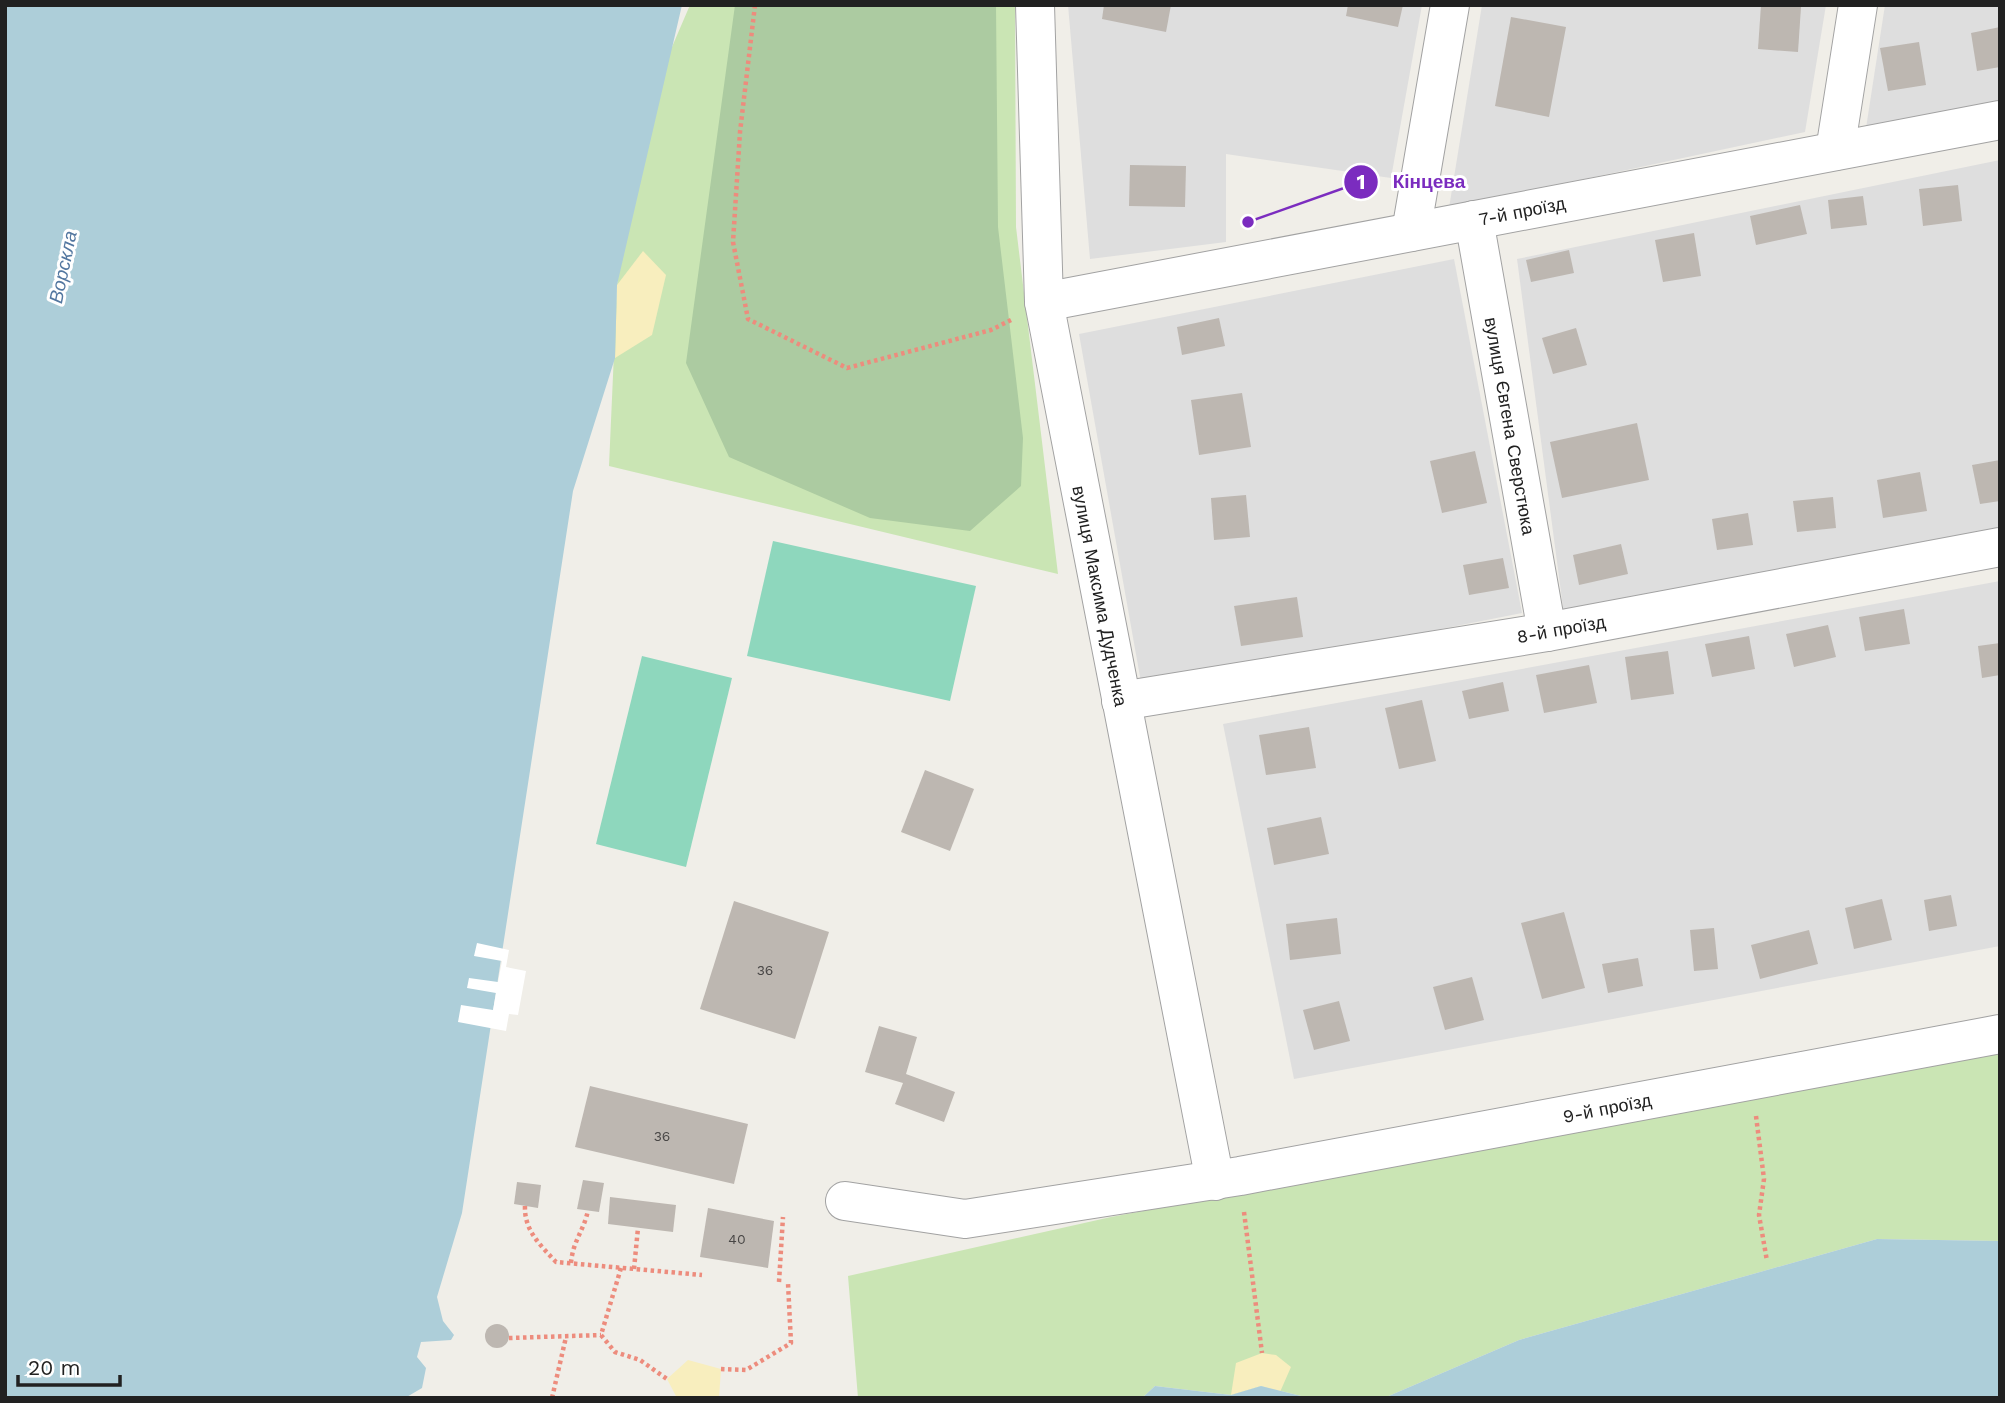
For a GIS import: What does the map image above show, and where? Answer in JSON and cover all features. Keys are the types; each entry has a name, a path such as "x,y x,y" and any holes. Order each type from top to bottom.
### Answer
{"street":[{"name":"вулиця Максима Дудченка","path":"1035,5 1044,302 1121,701 1227,1179"},
{"path":"1411,232 1450,5"},
{"path":"1835,151 1858,5"},
{"name":"7-й проїзд","path":"1044,302 2000,120"},
{"name":"вулиця Євгена Сверстюка","path":"1474,220 1547,632"},
{"name":"8-й проїзд","path":"1121,701 1547,632 2000,547"},
{"name":"9-й проїзд","path":"845,1202 965,1219 1227,1179 2000,1034"}],"path":[{"path":"755,5 740,132 733,242 748,319 847,368 991,330 1044,302"},
{"path":"1745,1082 1757,1118 1764,1179 1759,1215 1767,1261"},
{"path":"1227,1179 1262,1353"},
{"path":"525,1206 524,1219 539,1244 556,1262 702,1275"},
{"path":"571,1263 573,1242 585,1223 588,1210"},
{"path":"779,1282 783,1217"},
{"path":"634,1269 638,1228"},
{"path":"601,1335 621,1268"},
{"path":"721,1370 746,1370 791,1343 788,1283"},
{"path":"509,1338 601,1335"},
{"path":"601,1335 615,1352 640,1360 667,1379"},
{"path":"552,1398 566,1337"}],"shaded area":[{"path":"1068,5 1422,5 1391,178 1226,154 1226,242 1090,259"},
{"path":"1482,5 1826,5 1805,132 1449,208"},
{"path":"1885,5 2000,5 2000,103 1866,128"},
{"path":"2000,160 2000,529 1564,615 1517,259"},
{"path":"1454,259 1522,613 1142,688 1079,334"},
{"path":"2000,581 2000,946 1294,1079 1223,724"}],"green space":[{"path":"690,5 1015,5 1016,227 1058,574 609,466 617,285 641,119"},
{"path":"735,5 996,5 998,227 1023,438 1021,486 970,531 870,518 729,457 686,363"},
{"path":"773,541 976,586 950,701 747,656"},
{"path":"642,656 732,678 686,867 596,844"},
{"path":"2000,1051 2000,1241 1877,1239 1519,1340 1384,1398 1309,1398 1261,1386 1231,1395 1155,1386 1142,1398 858,1398 848,1276 1111,1217"}],"sand":[{"path":"643,251 666,275 652,335 615,358 617,285"},
{"path":"1262,1353 1276,1355 1291,1367 1280,1392 1261,1386 1231,1395 1236,1363"},
{"path":"688,1360 721,1369 719,1398 677,1398 667,1379"}],"water":[{"name":"Ворскла","path":"5,5 682,5 617,285 615,358 573,491 462,1213 437,1297 443,1321 454,1335 451,1340 421,1342 417,1357 426,1368 422,1388 405,1398 5,1398"},
{"path":"1877,1239 2000,1241 2000,1398 1384,1398 1519,1340"},
{"path":"1155,1386 1231,1395 1261,1386 1309,1398 1142,1398"}],"pier":[{"path":"477,943 509,950 506,967 526,971 518,1015 509,1014 506,1031 458,1022 461,1005 493,1010 496,993 467,988 469,978 498,982 502,961 474,956"}],"building":[{"path":"1104,5 1171,5 1166,32 1102,19"},
{"path":"1348,5 1403,5 1398,27 1346,16"},
{"path":"1761,5 1801,7 1798,52 1758,49"},
{"path":"1511,17 1566,27 1549,117 1495,106"},
{"path":"2000,27 2000,67 1977,71 1971,33"},
{"path":"1919,42 1926,85 1888,91 1880,48"},
{"path":"1130,165 1186,166 1185,207 1129,206"},
{"path":"1958,185 1962,221 1923,226 1919,189"},
{"path":"1863,196 1867,225 1831,229 1828,200"},
{"path":"1800,205 1807,234 1756,245 1750,216"},
{"path":"1694,233 1701,276 1663,282 1655,240"},
{"path":"1569,250 1574,273 1531,282 1526,260"},
{"path":"1219,318 1225,346 1182,355 1177,327"},
{"path":"1576,328 1587,365 1553,374 1542,338"},
{"path":"1242,393 1251,447 1199,455 1191,400"},
{"path":"1637,423 1649,480 1562,498 1550,442"},
{"path":"1475,451 1487,503 1442,513 1430,461"},
{"path":"2000,460 2000,501 1980,504 1972,465"},
{"path":"1920,472 1927,511 1883,518 1877,480"},
{"path":"1246,495 1250,537 1214,540 1211,498"},
{"path":"1833,497 1836,528 1797,532 1793,501"},
{"path":"1748,513 1753,545 1717,550 1712,519"},
{"path":"1621,544 1628,574 1579,585 1573,555"},
{"path":"1503,558 1509,588 1469,595 1463,565"},
{"path":"1297,597 1303,637 1241,646 1234,606"},
{"path":"1904,609 1910,644 1865,651 1859,617"},
{"path":"1828,625 1836,657 1794,667 1786,634"},
{"path":"1749,636 1755,669 1712,677 1705,644"},
{"path":"2000,643 2000,675 1982,678 1978,646"},
{"path":"1668,651 1674,694 1631,700 1625,657"},
{"path":"1589,665 1597,703 1544,713 1536,675"},
{"path":"1503,682 1509,711 1469,719 1462,691"},
{"path":"1422,700 1436,761 1399,769 1385,708"},
{"path":"1309,727 1316,768 1266,775 1259,735"},
{"path":"925,770 974,789 950,851 901,832"},
{"path":"1321,817 1329,854 1274,865 1267,828"},
{"path":"1951,895 1957,926 1929,931 1924,900"},
{"path":"1882,899 1892,940 1854,949 1845,908"},
{"path":"734,901 829,932 795,1039 700,1009"},
{"path":"1564,912 1585,988 1542,999 1521,923"},
{"path":"1337,918 1341,954 1290,960 1286,924"},
{"path":"1714,928 1718,969 1694,971 1690,930"},
{"path":"1809,930 1818,964 1760,979 1751,945"},
{"path":"1638,958 1643,986 1608,993 1602,964"},
{"path":"1472,977 1484,1020 1445,1030 1433,987"},
{"path":"1339,1001 1350,1041 1314,1050 1303,1010"},
{"path":"879,1026 917,1037 906,1074 955,1092 944,1122 895,1104 903,1083 865,1072"},
{"path":"590,1086 748,1124 734,1184 575,1147"},
{"path":"583,1180 604,1183 599,1212 577,1209"},
{"path":"517,1182 541,1185 538,1208 514,1204"},
{"path":"610,1197 676,1205 673,1232 608,1224"},
{"path":"708,1208 774,1221 768,1268 700,1257"},
{"path":"497,1324 508,1331 509,1336 502,1347 497,1348 486,1341 485,1336 492,1325"}],"place":[{"name":"Кінцева","path":"1248,222"}]}
